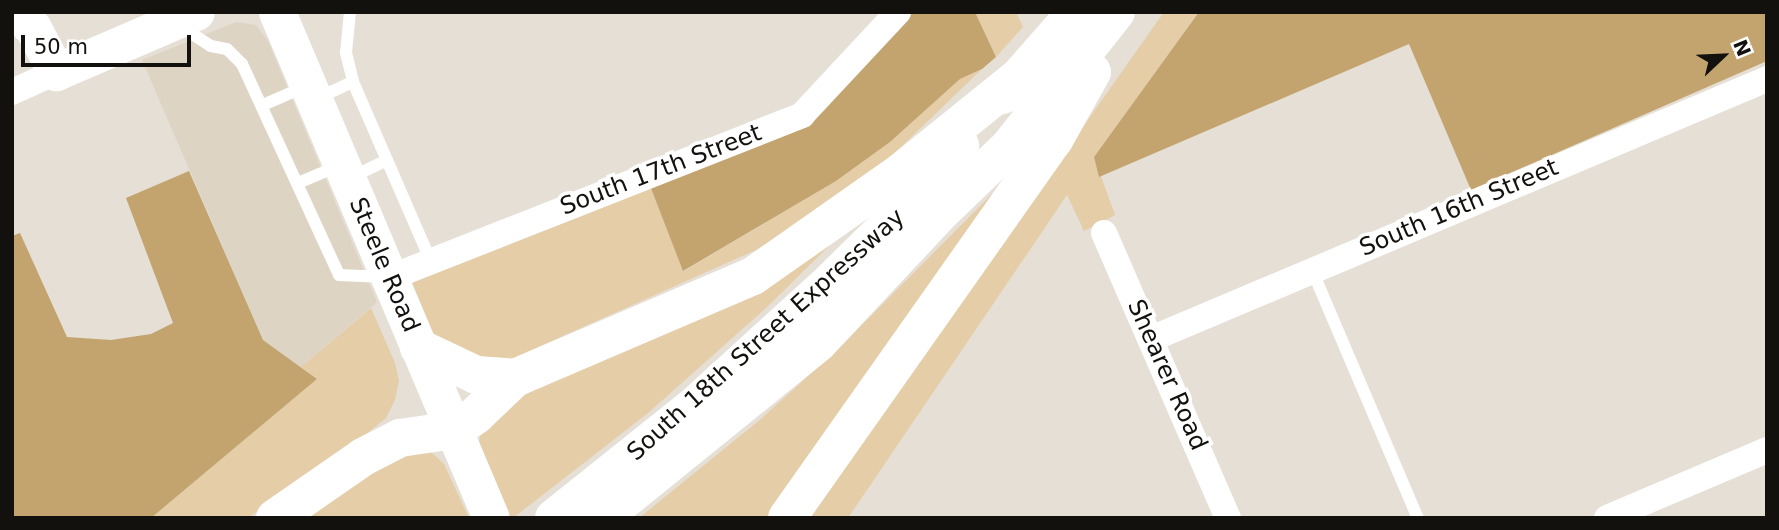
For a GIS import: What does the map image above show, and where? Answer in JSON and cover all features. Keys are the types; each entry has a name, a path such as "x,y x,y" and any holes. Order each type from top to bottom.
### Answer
{"highway":[{"name":"South 18th Street Expressway","path":"554,518 692,408 823,289 922,192 1076,12"},
{"name":"South 18th Street Expressway","path":"602,518 818,343 943,209 1009,147 1116,12"},
{"path":"788,518 1054,140 1125,12"},
{"path":"275,518 363,457 400,438 454,430 476,415 515,378 753,276 901,172 1021,75"},
{"path":"419,348 475,375 515,378"}],"main road":[{"path":"15,12 33,28 56,72 185,17"},
{"name":"Steele Road","path":"277,12 491,518"}],"street":[{"name":"South 17th Street","path":"389,278 802,115 898,12"},
{"path":"12,92 56,72"},
{"name":"South 16th Street","path":"1151,339 1767,79"},
{"name":"Shearer Road","path":"1104,233 1228,518"},
{"path":"1607,518 1767,450"}],"lane":[{"path":"350,12 346,53 353,82 431,261"},
{"path":"185,17 211,46 227,49 242,64 339,275 389,278"},
{"path":"263,105 353,82"},
{"path":"298,183 387,160"},
{"path":"1312,270 1418,518"}],"shaded area":[{"path":"912,12 975,12 996,57 982,69 960,79 890,142 836,181 683,271 649,183 825,101"},
{"path":"975,12 1016,12 1023,27 996,57"},
{"path":"1164,12 1199,12 1094,157 1115,215 1084,231 1067,195 848,518 807,518"},
{"path":"1199,12 1767,12 1767,61 1471,190 1409,44 1099,177 1094,157"},
{"path":"236,22 256,25 268,41 377,302 301,367 263,340 142,60"},
{"path":"982,69 876,171 758,249 509,360 490,363 431,342 409,289 411,279 649,183 684,271 836,181 890,142 960,79"},
{"path":"189,171 263,340 317,379 151,518 12,518 12,236 20,233 67,337 111,340 151,334 173,323 126,198"},
{"path":"992,194 1001,200 774,518 639,518 761,419 840,347"},
{"path":"829,246 766,308 648,413 513,518 506,518 480,455 479,441 482,430 519,391"},
{"path":"371,308 395,363 399,381 395,400 386,418 354,444 248,518 151,518 317,379 301,367"},
{"path":"431,452 444,464 469,518 295,518 378,460"}]}
